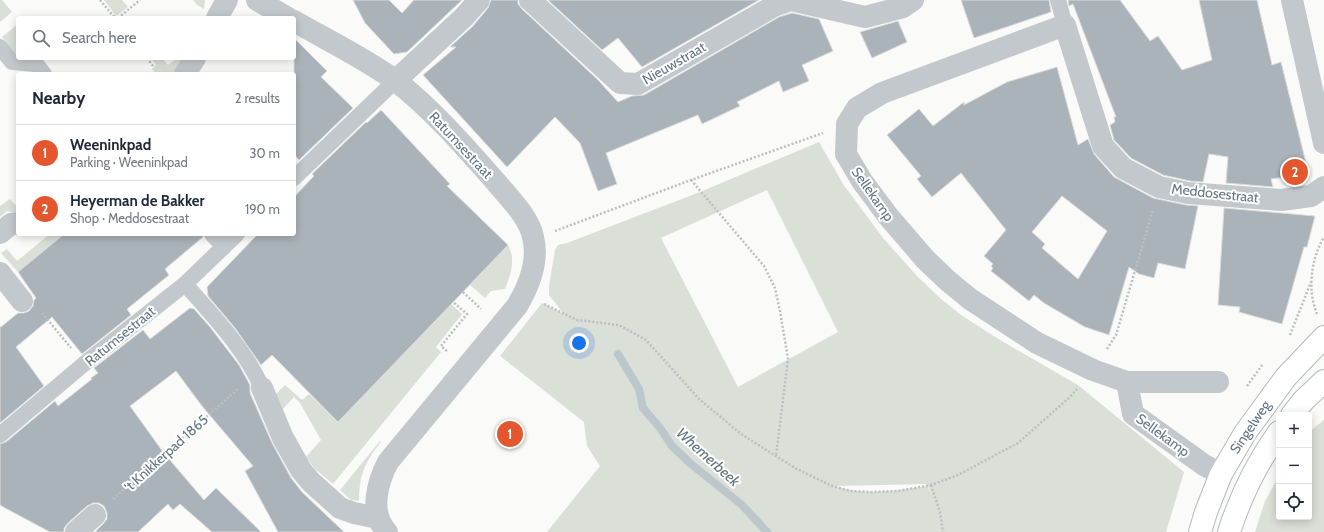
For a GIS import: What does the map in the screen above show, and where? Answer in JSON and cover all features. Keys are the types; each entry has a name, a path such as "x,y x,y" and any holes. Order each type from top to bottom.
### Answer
{"main road":[{"name":"Singelweg","path":"1200,532 1220,474 1245,433 1286,377 1324,337"},
{"name":"Singelweg","path":"1294,412 1303,401 1324,381"},
{"name":"Singelweg","path":"1229,532 1245,488 1268,447 1276,436"}],"street":[{"path":"218,16 227,0"},
{"path":"257,0 285,16"},
{"path":"296,176 480,0"},
{"name":"Nieuwstraat","path":"530,0 620,83 638,84 774,6 791,0 865,17 903,7 913,0"},
{"name":"Meddosestraat","path":"1058,0 1103,146 1122,168 1159,187 1188,193 1281,200 1311,196 1324,187"},
{"path":"1292,0 1324,143"},
{"name":"Ratumsestraat","path":"296,23 364,61 395,81 422,103 473,155 522,214 533,237"},
{"path":"847,124 857,108 882,93 1065,24"},
{"path":"0,47 12,62 36,64 42,72"},
{"path":"186,72 193,60"},
{"name":"Sellekamp","path":"847,124 846,154 862,181 888,216 925,259 970,299 1037,343 1093,370 1127,382 1218,382"},
{"path":"0,233 12,224 16,223"},
{"path":"214,236 224,247"},
{"name":"Ratumsestraat","path":"0,435 84,364 185,284 235,236"},
{"path":"383,525 377,500 382,474 388,462 517,306 525,292 535,259 533,237"},
{"path":"0,273 22,301"},
{"path":"185,284 217,321 250,365 259,381 283,438 301,470 311,482 340,508 383,525"},
{"name":"Sellekamp","path":"1127,382 1133,414 1204,465 1220,474"},
{"path":"76,532 96,515"}],"path":[{"path":"100,0 112,16"},
{"path":"120,16 140,0"},
{"path":"148,60 153,66"},
{"path":"533,237 558,230 690,180 847,124"},
{"path":"690,180 764,266 775,288 788,359 776,456"},
{"path":"525,292 551,308 577,320 619,325 646,340 699,399 741,434 795,468 832,486 851,491 898,491 932,485 958,475 1018,443 1070,397 1093,370 1116,335 1159,187"},
{"path":"1318,316 1315,309 1311,282 1314,261 1324,237"},
{"path":"463,292 481,309"},
{"path":"22,301 31,300 84,364"},
{"path":"447,351 441,346 467,314 453,302"},
{"name":"'t Knikkerpad 1865","path":"96,515 259,381"},
{"path":"932,485 940,512 943,532"}],"shaded area":[{"path":"0,0 2,0 12,12 0,22"},
{"path":"104,0 122,0 128,7 116,16"},
{"path":"193,0 205,0 204,9 197,5"},
{"path":"16,26 16,54 2,37"},
{"path":"152,60 164,60 168,65 174,60 183,60 176,72 154,72 152,69 156,65"},
{"path":"819,142 843,184 883,238 917,276 940,298 961,315 1000,340 1078,385 1184,472 1166,532 547,532 600,466 587,446 584,422 500,356 542,303 564,314 549,295 555,250 558,245 567,243 700,192","holes":["767,190 838,332 738,387 661,238","927,484 932,495 927,486 880,492 857,491 834,486"]},
{"path":"10,199 16,206 16,213 7,211 0,217 0,206"},
{"path":"48,236 62,236 18,272 1,253 7,249 17,261"},
{"path":"508,245 512,256 512,267 505,289 491,291 485,298 470,285"},
{"path":"451,304 462,314 436,347 441,352 333,484 315,469 306,457 321,440 300,403 294,397 282,410 275,395 285,385 302,400 309,394 338,422"},
{"path":"1324,420 1324,532 1255,532 1265,501 1276,481 1276,520 1312,520 1312,430"},
{"path":"380,441 381,442 364,469 360,484 359,501 351,500 340,490"}],"building":[{"path":"353,0 389,0 402,13 414,0 462,0 407,52 394,54 365,23"},
{"path":"491,0 518,0 518,4 522,9 598,80 618,102 632,96 644,95 779,17 792,13 819,19 833,51 802,65 809,81 783,92 779,81 737,102 740,106 702,124 698,115 606,153 617,184 598,191 580,143 555,117 507,167 423,75 456,47 450,47 473,26 488,8"},
{"path":"548,0 759,0 642,67 618,38 602,50"},
{"path":"961,0 1049,0 1051,12 974,38"},
{"path":"1068,0 1120,0 1150,41 1158,36 1182,70 1212,60 1199,0 1257,0 1272,65 1281,62 1307,167 1302,175 1271,179 1273,187 1226,183 1228,157 1209,154 1203,182 1190,181 1163,175 1131,158 1114,140 1110,125 1115,122 1114,117 1116,117 1073,4 1069,6"},
{"path":"898,21 907,42 872,58 860,32"},
{"path":"296,40 327,71 321,77 353,108 299,160 296,156 296,72 294,72 294,60 296,60"},
{"path":"1057,67 1078,145 1088,139 1094,154 1114,177 1153,198 1198,206 1185,269 1158,263 1154,278 1139,274 1129,267 1109,335 1085,327 1044,303 1034,295 1029,301 991,271 993,268 991,266 993,264 984,256 1006,230 961,173 932,197 917,179 921,176 887,135 919,109 933,126 964,102 964,105 1007,82","holes":["1062,196 1107,231 1078,279 1042,248 1045,244 1032,232"]},
{"path":"381,110 450,184 447,186 508,245 338,422 272,355 261,365 235,328 208,296 207,287 256,236 296,236 296,195 314,176 312,174 366,122 367,123"},
{"path":"1224,208 1315,216 1307,247 1304,247 1282,324 1239,312 1240,307 1218,305"},
{"path":"62,236 203,236 165,269 169,275 127,309 131,315 82,354 52,317 16,347 44,386 0,423 0,326 1,327 18,313 29,311 36,298 18,272"},
{"path":"190,308 194,309 210,327 239,365 250,385 250,393 272,443 291,478 302,492 344,532 278,532 245,471 253,466 202,406 176,371 130,406 163,452 204,500 216,488 261,532 212,532 180,504 173,510 168,504 138,532 95,532 107,519 107,513 104,506 99,503 93,503 87,506 68,523 64,528 64,532 50,532 0,505 0,444 6,442 55,401 58,406 92,379 91,378 98,373 94,368 143,330 150,339"}],"waterway":[{"name":"Whemerbeek","path":"618,354 639,389 643,408 660,428 672,446 691,464 742,505 767,532"}],"place":[{"name":"Heyerman de Bakker","path":"1295,172"},
{"name":"Weeninkpad","path":"510,434"}]}
